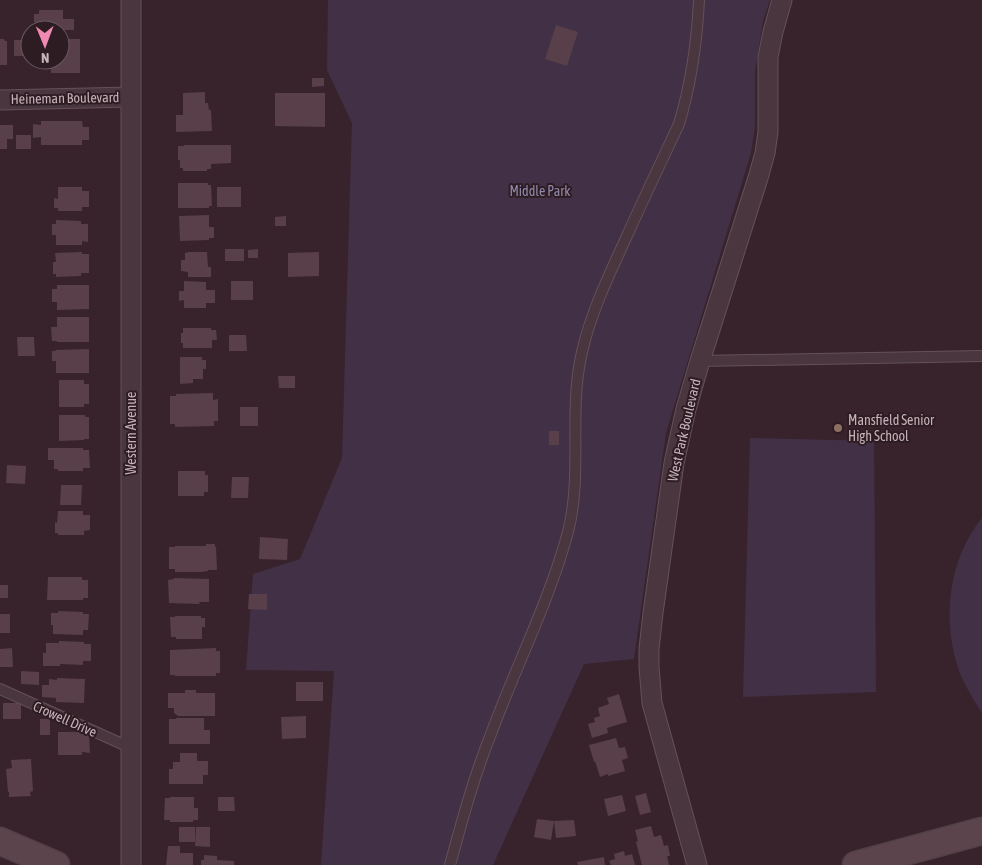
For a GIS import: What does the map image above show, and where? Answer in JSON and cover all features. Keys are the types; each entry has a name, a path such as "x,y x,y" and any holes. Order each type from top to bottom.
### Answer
{"main road":[{"path":"856,865 982,831"},
{"path":"0,841 42,862"}],"street":[{"name":"Western Avenue","path":"131,0 131,865"},
{"name":"West Park Boulevard","path":"696,865 652,703 648,667 652,613 674,463 686,409 758,178 764,153 768,132 768,57 782,0"},
{"name":"Heineman Boulevard","path":"0,100 131,97"}],"lane":[{"path":"450,865 464,813 490,735 549,590 564,544 573,503 576,392 582,353 593,315 608,276 679,124 686,100 694,54 699,0"},
{"path":"700,360 982,356"},
{"name":"Crowell Drive","path":"0,689 130,748"}],"green space":[{"name":"Middle Park","path":"328,0 770,0 763,21 755,72 755,126 751,153 666,433 634,659 584,664 493,865 321,865 334,671 246,670 253,574 300,559 342,458 352,123 327,70"},
{"path":"750,438 874,441 876,692 743,697"},
{"path":"982,518 982,713 961,676 951,636 950,615 951,594 961,554 970,535"}],"building":[{"path":"39,10 63,10 63,19 74,19 74,30 70,30 70,20 34,20 34,14 39,14"},
{"path":"556,25 578,32 567,66 545,59"},
{"path":"0,39 7,41 7,65 0,65"},
{"path":"70,39 80,39 80,73 51,73 51,70 70,70"},
{"path":"14,40 20,40 20,56 14,56"},
{"path":"312,78 324,78 324,86 312,87"},
{"path":"205,92 205,103 208,103 209,110 211,110 212,131 176,132 176,115 183,115 183,93"},
{"path":"275,93 325,93 325,127 275,126"},
{"path":"41,121 82,121 83,127 89,127 89,140 82,140 82,145 41,145 41,137 33,138 33,124 41,125"},
{"path":"0,125 13,125 13,139 7,139 7,149 0,149"},
{"path":"16,135 31,135 31,149 16,149"},
{"path":"231,145 231,163 211,164 211,169 207,169 207,171 183,171 183,168 180,168 180,160 178,160 178,146"},
{"path":"178,183 208,183 208,185 211,185 212,206 209,206 209,208 178,208"},
{"path":"58,187 82,187 82,191 89,191 89,207 82,207 82,211 58,211 58,208 54,208 54,198 58,199"},
{"path":"217,187 241,187 241,207 217,207"},
{"path":"209,215 209,227 214,227 214,238 209,238 209,240 180,241 179,216"},
{"path":"286,216 286,226 275,226 275,217"},
{"path":"56,220 81,221 81,224 88,224 88,242 82,241 82,245 56,245 56,235 52,235 52,224 56,224"},
{"path":"225,249 244,249 244,261 225,261"},
{"path":"258,249 258,258 248,258 248,250"},
{"path":"82,252 82,254 89,254 89,273 81,273 81,276 56,277 56,274 53,274 53,262 56,262 55,253"},
{"path":"207,252 208,267 211,267 211,277 188,277 188,272 181,271 181,260 185,260 185,253"},
{"path":"319,252 319,276 288,277 288,253"},
{"path":"184,281 206,282 206,290 215,290 215,303 206,303 206,308 184,308 184,300 179,301 179,291 184,291"},
{"path":"231,281 253,281 253,300 231,300"},
{"path":"57,285 89,285 89,309 57,310 57,302 52,302 52,289 57,289"},
{"path":"57,317 89,317 89,342 52,341 51,327 57,327"},
{"path":"183,328 211,328 211,330 216,330 217,340 212,340 212,348 183,348 181,333 183,333"},
{"path":"229,335 246,335 247,351 229,351"},
{"path":"17,337 34,337 35,356 18,356"},
{"path":"89,349 89,373 56,373 56,361 52,361 52,351"},
{"path":"180,357 202,357 202,360 206,360 206,369 203,369 203,379 193,379 193,383 180,384"},
{"path":"278,376 295,376 295,388 279,388"},
{"path":"59,380 84,380 84,384 89,384 89,404 84,404 84,407 59,407"},
{"path":"213,393 213,400 218,399 218,421 214,421 214,426 175,427 175,424 170,424 170,396 176,396 176,394"},
{"path":"240,407 258,407 258,426 240,426"},
{"path":"59,415 85,415 85,417 89,417 89,439 59,441"},
{"path":"549,431 559,431 559,445 549,445"},
{"path":"48,448 83,448 83,450 89,450 90,468 83,468 83,471 58,471 58,469 54,469 54,460 48,460"},
{"path":"7,465 26,466 25,484 6,483"},
{"path":"178,471 205,471 205,475 208,475 208,492 204,492 204,496 178,496"},
{"path":"232,477 249,477 248,498 231,498"},
{"path":"61,485 82,485 81,505 60,505"},
{"path":"58,511 83,511 83,515 90,515 90,530 84,531 84,535 58,535 58,533 55,533 55,522 57,523"},
{"path":"260,537 288,539 287,560 259,559"},
{"path":"206,544 215,544 217,570 175,572 175,569 169,569 169,547 206,546"},
{"path":"48,577 82,577 82,580 88,580 88,598 83,598 83,600 47,600"},
{"path":"174,578 209,579 209,602 199,602 200,604 169,603 168,580"},
{"path":"0,585 8,585 8,598 0,598"},
{"path":"249,594 267,594 267,610 248,609"},
{"path":"58,611 89,614 88,630 83,630 83,635 53,634 51,613 58,613"},
{"path":"0,614 10,614 10,633 0,633"},
{"path":"201,616 201,618 205,618 205,627 202,627 202,639 176,639 176,637 171,637 170,617"},
{"path":"59,641 91,644 91,661 83,661 83,665 60,664 60,666 43,666 43,653 46,653 46,643 59,643"},
{"path":"12,648 13,667 0,667 0,649"},
{"path":"216,648 216,651 220,651 220,673 216,673 216,676 170,675 170,650"},
{"path":"21,671 39,672 39,685 21,684"},
{"path":"57,678 85,679 84,703 56,702 56,698 42,697 42,685 49,685 49,679 57,680"},
{"path":"296,682 323,682 323,701 296,701"},
{"path":"185,690 196,690 196,693 215,693 215,716 178,716 174,713 174,708 168,708 168,693 185,693"},
{"path":"619,694 627,722 607,728 608,733 592,738 588,724 595,722 594,718 600,716 598,708 609,704 607,698"},
{"path":"3,703 21,703 21,719 3,719"},
{"path":"306,716 306,738 282,739 281,717"},
{"path":"204,718 204,730 210,730 210,744 169,744 169,719"},
{"path":"40,719 50,719 50,735 40,735"},
{"path":"58,732 82,732 82,734 89,734 90,753 58,755"},
{"path":"616,738 619,748 625,747 628,758 622,760 625,771 600,777 589,745"},
{"path":"180,753 197,753 197,761 208,761 208,775 203,775 203,784 169,784 169,769 173,769 173,762 180,762"},
{"path":"31,759 33,791 30,792 31,796 9,797 6,769 12,768 11,760"},
{"path":"646,793 651,812 640,815 635,796"},
{"path":"622,795 626,811 608,816 604,799"},
{"path":"194,797 194,808 198,808 198,820 193,820 193,822 170,822 170,820 164,820 165,798"},
{"path":"218,797 234,797 235,811 218,811"},
{"path":"537,819 554,821 551,840 534,837"},
{"path":"574,820 576,836 556,838 554,821"},
{"path":"651,826 654,837 661,835 664,846 668,845 670,856 667,856 669,865 642,865 635,830"},
{"path":"179,827 195,827 195,842 179,842"},
{"path":"196,827 210,827 210,847 195,846"},
{"path":"168,846 180,846 180,853 193,853 193,865 166,865"},
{"path":"624,851 625,856 632,854 635,865 611,865 609,861 615,859 614,854"},
{"path":"204,855 217,856 217,860 234,861 234,865 201,865"},
{"path":"604,857 605,865 578,865 577,862"}],"place":[{"name":"Mansfield Senior High School","path":"838,428"}]}
